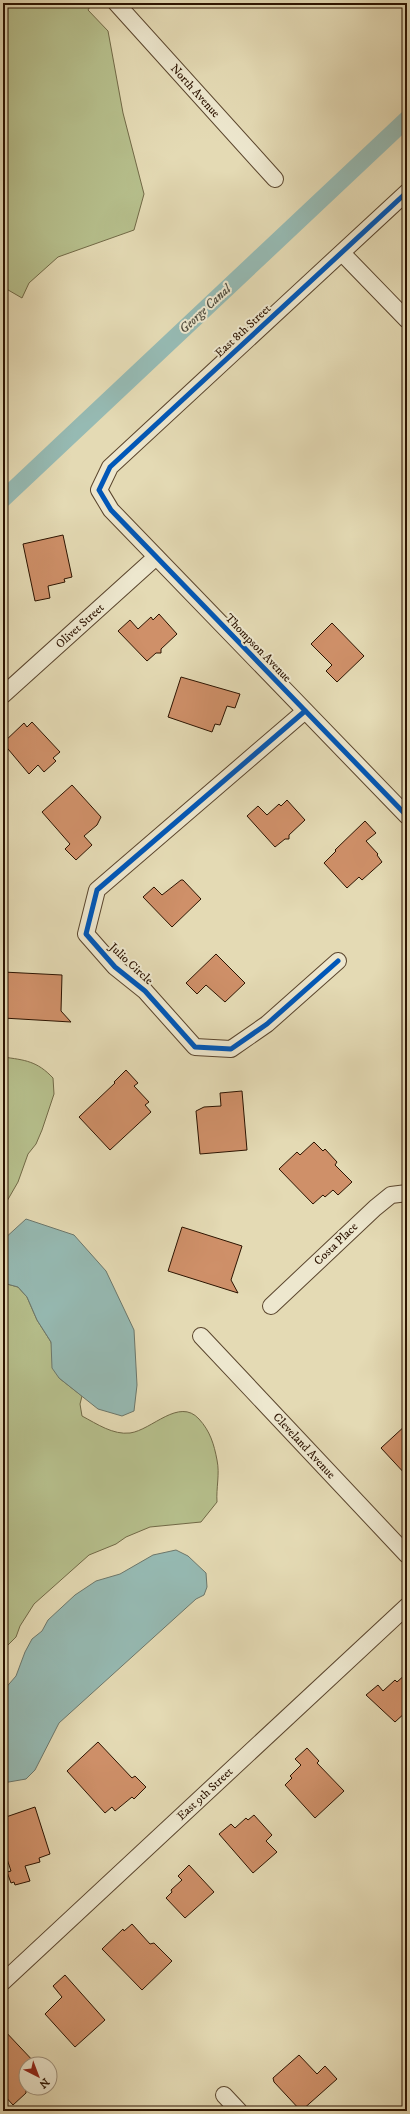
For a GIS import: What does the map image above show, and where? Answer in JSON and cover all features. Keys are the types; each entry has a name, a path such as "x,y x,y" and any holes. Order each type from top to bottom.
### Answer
{"street":[{"name":"North Avenue","path":"116,3 275,179"},
{"name":"East 8th Street","path":"99,490 110,467 407,192"},
{"path":"342,253 407,320"},
{"name":"Thompson Avenue","path":"99,490 110,510 407,816"},
{"name":"Olivet Street","path":"3,695 156,557"},
{"name":"Julio Circle","path":"305,711 97,890 86,934 115,967 145,990 195,1047 230,1049 268,1024 338,961"},
{"name":"Costa Place","path":"271,1306 375,1208 391,1195 407,1193"},
{"name":"Cleveland Avenue","path":"201,1336 407,1555"},
{"name":"East 9th Street","path":"3,1982 407,1606"},
{"path":"224,2095 239,2111"}],"green space":[{"path":"3,3 92,3 88,10 108,31 123,113 144,194 134,230 58,257 29,283 22,298 3,287"},
{"path":"3,1057 24,1060 42,1068 53,1078 54,1094 36,1144 28,1154 18,1182 3,1208"},
{"path":"3,1280 7,1284 18,1287 27,1297 37,1320 51,1342 59,1378 82,1396 80,1404 82,1416 111,1431 130,1433 138,1431 174,1413 183,1411 191,1413 199,1419 209,1433 217,1460 218,1470 217,1502 201,1522 150,1527 126,1537 116,1544 89,1555 34,1604 20,1626 16,1637 3,1650"}],"water":[{"path":"26,1219 74,1235 106,1271 134,1330 137,1385 134,1411 122,1416 98,1409 59,1378 52,1368 51,1342 37,1320 27,1297 18,1287 7,1284 3,1280 3,1240"},
{"path":"176,1550 188,1556 206,1573 207,1587 204,1595 196,1599 59,1723 35,1770 26,1779 3,1783 3,1691 16,1676 25,1652 32,1639 42,1631 48,1620 75,1595 96,1581 120,1574 153,1555"}],"building":[{"path":"63,535 72,577 64,579 65,582 48,586 50,598 35,601 23,544"},
{"path":"159,614 177,634 161,649 161,653 156,653 147,661 118,631 130,620 138,629 151,617 153,620"},
{"path":"332,623 364,656 337,682 326,671 332,665 311,644"},
{"path":"181,677 240,694 235,708 227,706 220,725 215,724 212,732 168,717"},
{"path":"32,722 60,752 53,758 56,761 44,772 38,765 29,774 3,743 24,723 27,727"},
{"path":"72,785 101,817 97,825 84,836 92,845 76,860 65,849 70,844 42,812"},
{"path":"287,800 305,820 289,835 289,839 285,839 275,847 247,816 258,806 267,815 279,804 281,806"},
{"path":"365,821 376,833 366,841 378,854 377,855 382,862 362,880 359,877 347,888 324,863 336,851 335,850"},
{"path":"183,880 201,899 172,927 143,897 154,887 162,895"},
{"path":"216,954 245,983 225,1002 206,985 197,994 186,983"},
{"path":"3,972 62,975 61,1011 71,1022 3,1018"},
{"path":"126,1070 138,1083 134,1086 149,1102 145,1105 151,1112 110,1150 79,1117 115,1083 114,1082"},
{"path":"242,1091 247,1150 200,1154 196,1111 204,1107 221,1106 220,1093"},
{"path":"314,1142 323,1151 325,1149 337,1162 335,1165 352,1182 338,1195 333,1190 325,1197 323,1195 313,1204 279,1169 297,1152 300,1155"},
{"path":"182,1227 242,1246 231,1280 238,1293 168,1271"},
{"path":"407,1424 407,1476 381,1448"},
{"path":"407,1673 407,1711 395,1722 366,1695 378,1685 383,1691 395,1680 397,1682"},
{"path":"98,1742 132,1778 135,1776 146,1787 134,1799 132,1797 115,1811 112,1807 105,1813 67,1771"},
{"path":"307,1748 319,1761 317,1763 344,1791 315,1818 285,1785 292,1778 290,1776 301,1765 295,1759"},
{"path":"35,1807 50,1854 39,1858 40,1862 25,1866 30,1881 15,1885 14,1882 11,1883 7,1872 11,1871 3,1847 3,1818"},
{"path":"254,1815 272,1835 266,1841 277,1852 253,1873 219,1834 231,1824 235,1828 246,1818 248,1820"},
{"path":"189,1865 214,1892 185,1918 166,1898 172,1892 171,1890 182,1880 178,1876"},
{"path":"132,1924 150,1944 154,1943 172,1961 142,1990 102,1949 123,1929 124,1931"},
{"path":"65,1975 105,2020 75,2047 45,2014 62,1997 53,1986"},
{"path":"3,2029 28,2056 18,2056 18,2096 23,2096 13,2105 3,2094"},
{"path":"299,2055 317,2074 325,2066 337,2079 301,2111 274,2082 273,2078"}],"waterway":[{"name":"George Canal","path":"3,499 407,119"}],"cycle path":[{"path":"407,192 110,467 99,490 111,510 407,816"},
{"path":"305,711 97,890 86,934 115,967 145,991 195,1047 231,1049 267,1024 338,961"}]}
